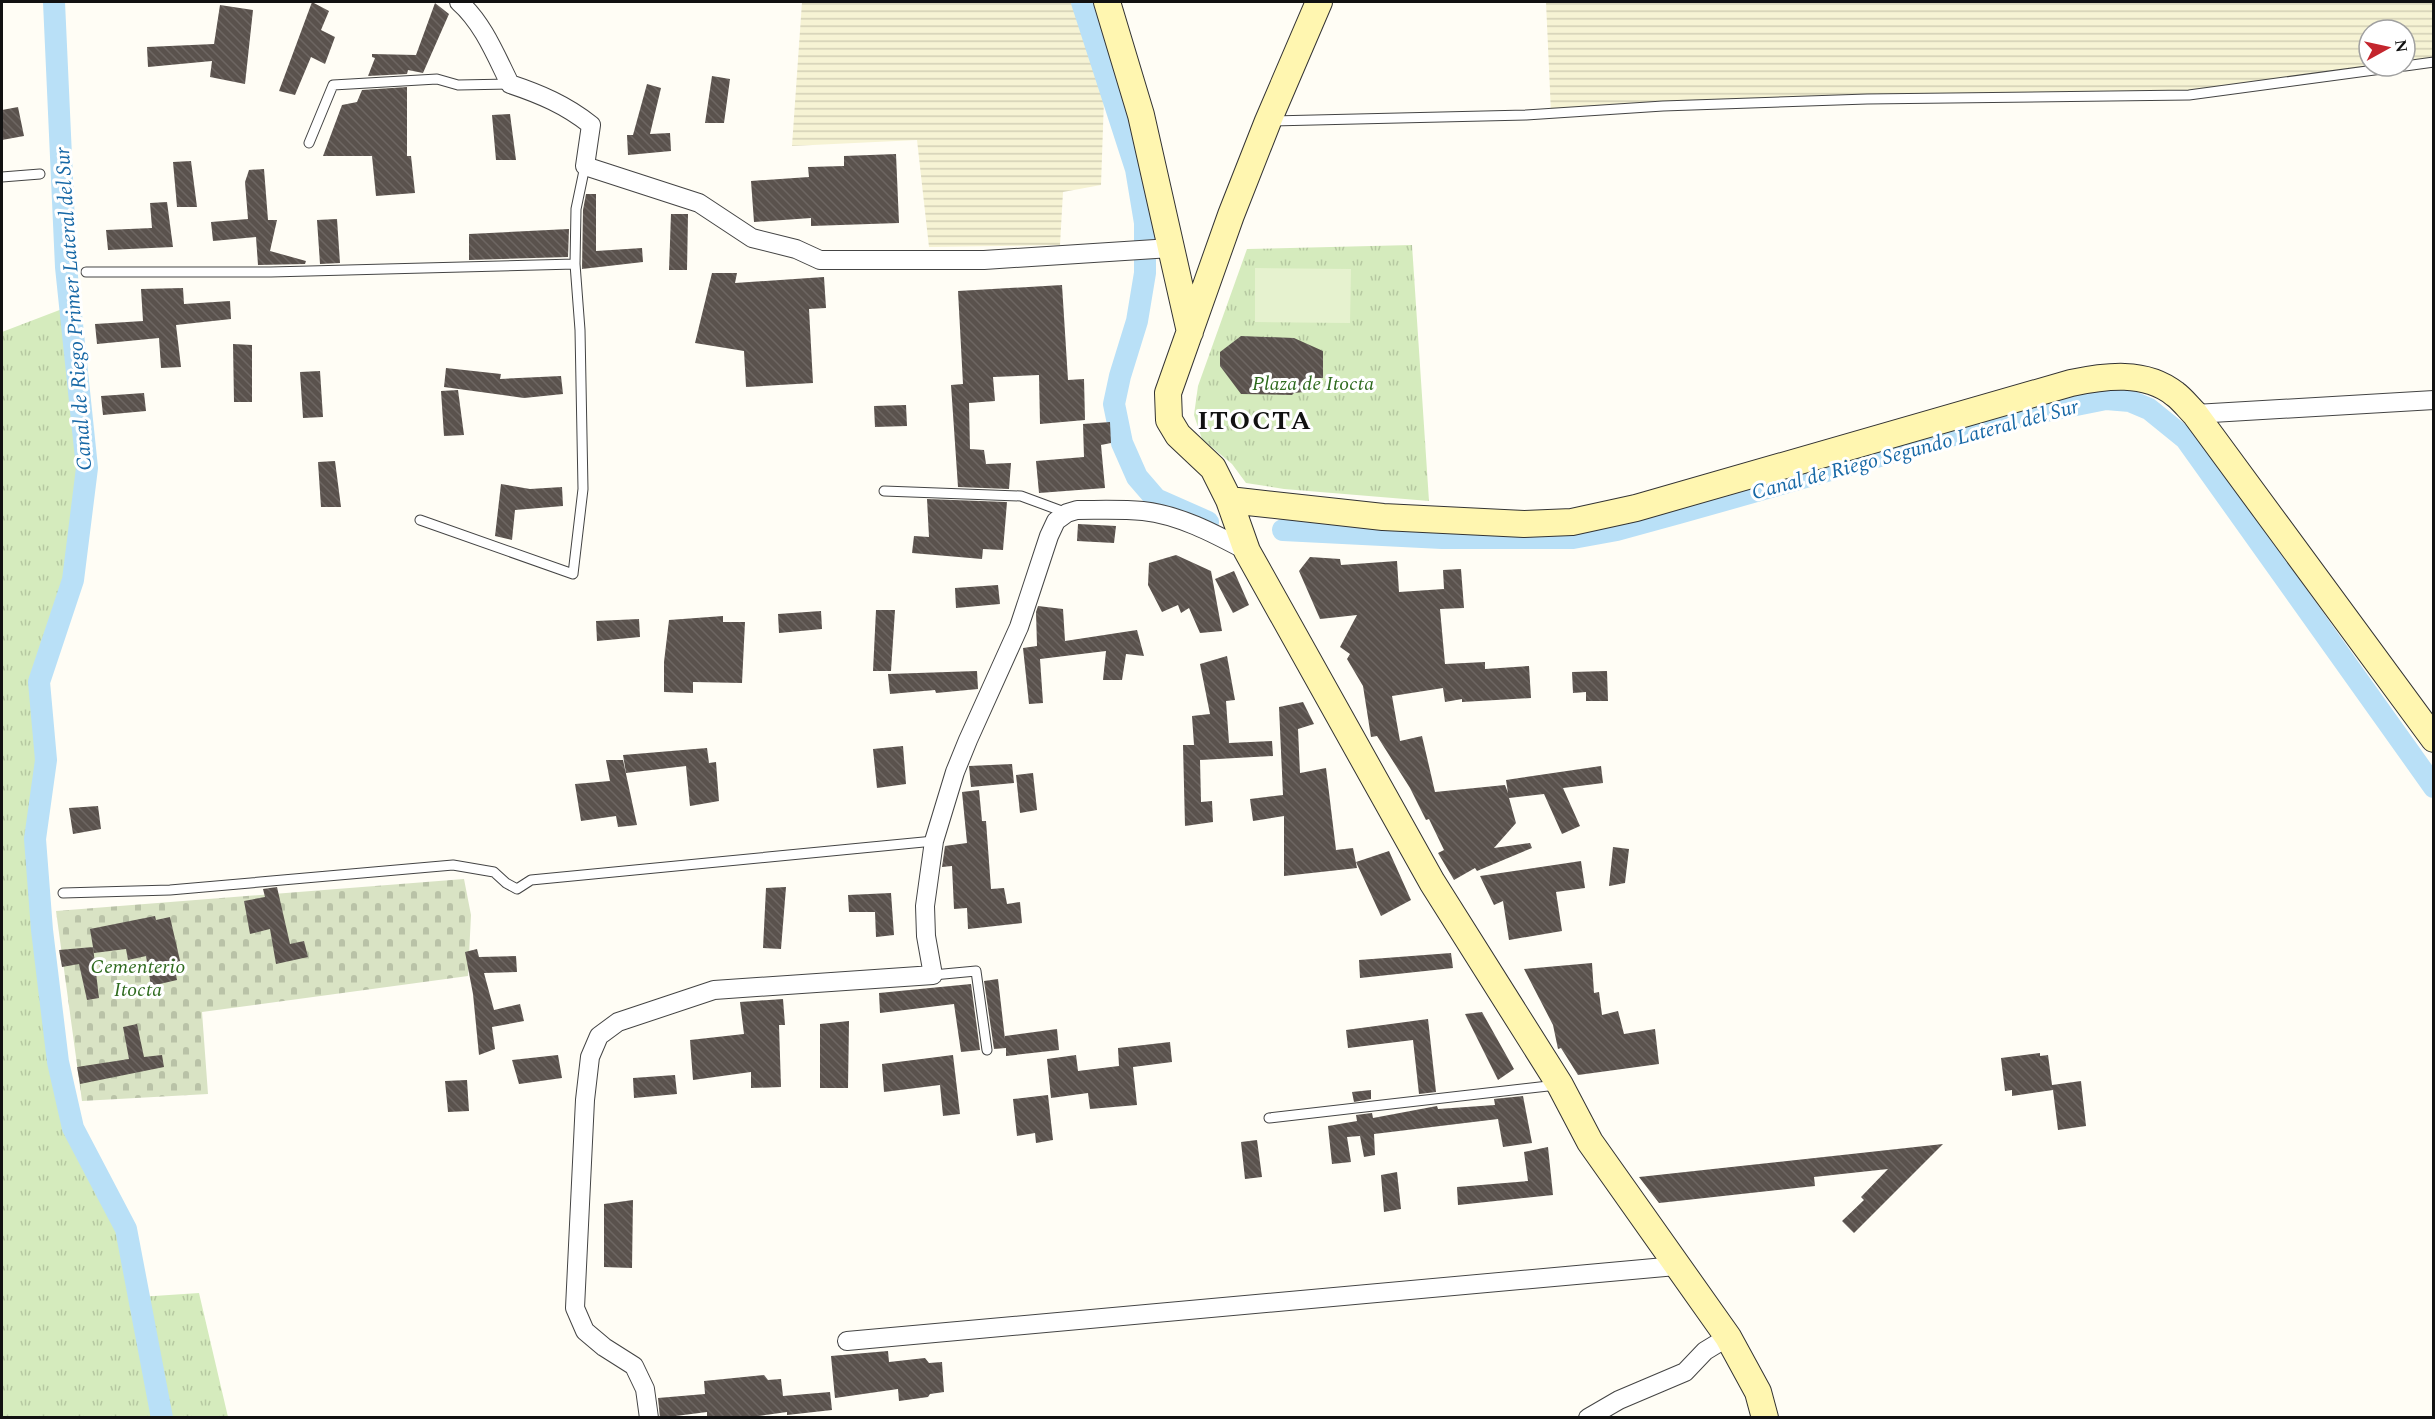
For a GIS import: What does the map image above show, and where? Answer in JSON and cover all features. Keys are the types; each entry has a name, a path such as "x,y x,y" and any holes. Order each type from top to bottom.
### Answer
{"street":[{"path":"459,2 467,8 490,44 510,84 542,95 571,109 591,125 585,166 699,203 752,238 796,249 820,260 984,260 1165,248"},
{"path":"1107,2 1142,115 1165,248 1190,332"},
{"path":"1319,2 1231,215 1168,393 1169,420 1178,435 1213,468 1229,500 1247,551 1432,882 1560,1085 1590,1142 1728,1336 1758,1392 1765,1418"},
{"path":"1229,500 1383,517 1524,524 1572,522 1636,508 2071,383 2097,378 2139,378 2157,383 2175,393 2194,414 2433,739"},
{"path":"2194,414 2433,400"},
{"path":"649,1418 645,1389 634,1366 604,1347 585,1331 575,1308 585,1100 590,1057 599,1036 618,1022 714,990 933,975 926,936 925,906 934,841 968,740 1019,627 1048,536 1056,521 1067,513 1077,510 1144,511 1169,516 1218,536 1247,551"},
{"path":"847,1341 1676,1266"},
{"path":"1588,1418 1619,1400 1685,1372 1705,1351 1728,1336"}],"lane":[{"path":"2417,64 2433,62"},
{"path":"1268,121 1526,115 1663,106 1867,99 2189,95 2357,72"},
{"path":"309,143 333,85 437,79 458,86 510,84"},
{"path":"420,520 573,574 583,489 580,330 574,264 576,209 585,166"},
{"path":"2,177 40,174"},
{"path":"86,272 281,272 574,264"},
{"path":"884,491 1021,496 1067,513"},
{"path":"63,893 170,890 453,865 494,872 517,890 531,880 934,841"},
{"path":"933,975 976,971 987,1050"},
{"path":"1269,1118 1560,1085"}],"shaded area":[{"path":"802,2 1074,2 1104,99 1101,185 1063,192 1060,245 929,247 917,140 792,146"},
{"path":"1546,2 2433,2 2433,62 2417,64 2417,18 2357,18 2357,72 2189,95 1867,99 1551,113"}],"green space":[{"name":"Plaza de Itocta","path":"1412,245 1429,501 1284,489 1246,483 1232,464 1202,439 1194,415 1198,386 1247,249"},
{"path":"1255,268 1351,269 1350,323 1255,322"},
{"path":"70,306 87,468 73,580 39,682 46,760 35,839 42,930 58,1062 73,1128 126,1229 139,1297 199,1293 228,1417 2,1417 2,332"},
{"name":"Cementerio Itocta","path":"464,879 471,915 468,976 202,1012 208,1094 82,1101 56,911"}],"building":[{"path":"312,2 329,11 321,30 335,37 325,64 311,57 295,95 279,91"},
{"path":"435,3 449,14 423,73 408,70 407,74 368,76 375,58 372,54 416,55"},
{"path":"220,5 253,10 245,84 210,77 212,61 148,67 147,47 214,44"},
{"path":"712,76 730,79 724,123 705,123"},
{"path":"647,84 661,88 650,134 670,133 671,151 628,155 627,135 633,135"},
{"path":"407,87 407,156 411,156 415,193 376,196 372,156 323,156 342,105 357,102 362,90"},
{"path":"18,107 24,136 2,140 2,110"},
{"path":"510,114 516,160 496,160 492,115"},
{"path":"896,154 899,223 811,226 811,218 754,222 751,181 809,177 808,167 844,166 844,156"},
{"path":"191,161 197,207 177,207 173,162"},
{"path":"264,169 268,220 277,220 270,251 306,261 305,264 258,265 256,237 213,241 211,222 248,219 245,182 249,170"},
{"path":"586,194 596,194 596,251 642,248 643,262 582,269 583,210"},
{"path":"167,202 173,247 108,250 106,230 152,228 150,203"},
{"path":"671,214 688,214 687,270 669,270"},
{"path":"337,219 340,263 320,264 317,220"},
{"path":"569,229 568,257 469,260 469,234"},
{"path":"712,273 737,273 735,283 824,277 826,308 809,309 813,383 746,387 744,351 695,343"},
{"path":"1062,285 1068,380 1084,379 1085,420 1040,424 1039,375 993,377 995,401 969,403 970,449 984,450 986,464 1011,463 1009,489 958,487 951,385 963,384 958,291"},
{"path":"183,288 184,304 230,301 231,319 176,325 181,367 161,368 159,338 97,344 95,324 143,321 141,289"},
{"path":"1241,336 1294,338 1323,351 1323,378 1314,378 1314,391 1292,395 1241,394 1220,366 1220,352"},
{"path":"233,344 252,345 252,402 234,402"},
{"path":"446,368 501,374 500,379 561,376 563,394 524,398 444,387"},
{"path":"320,371 323,417 303,418 300,372"},
{"path":"458,390 464,435 444,436 441,391"},
{"path":"144,393 146,411 103,415 101,396"},
{"path":"906,405 907,426 875,427 874,406"},
{"path":"1110,422 1111,443 1101,445 1105,488 1039,493 1036,461 1084,457 1083,424"},
{"path":"335,461 341,507 321,507 318,462"},
{"path":"501,484 530,489 562,487 563,506 515,510 512,540 495,536"},
{"path":"927,499 1007,502 1003,550 983,549 982,559 912,553 914,536 929,537"},
{"path":"1078,524 1116,526 1114,543 1077,541"},
{"path":"1176,555 1211,571 1222,631 1200,633 1189,608 1181,613 1178,605 1162,612 1148,585 1149,563"},
{"path":"1310,557 1340,559 1341,565 1397,561 1399,592 1444,589 1443,570 1461,569 1464,608 1440,609 1445,664 1485,662 1485,669 1529,666 1531,698 1462,702 1462,699 1445,702 1443,688 1392,696 1400,741 1422,736 1435,792 1505,785 1508,793 1506,780 1601,766 1603,783 1563,788 1580,826 1562,834 1544,794 1509,798 1516,823 1494,848 1530,843 1532,848 1477,871 1475,868 1454,880 1438,853 1444,850 1429,819 1426,820 1410,788 1377,736 1371,737 1363,686 1347,659 1350,654 1340,647 1357,615 1320,619 1299,571"},
{"path":"1234,571 1249,605 1233,613 1215,579"},
{"path":"998,585 1000,604 956,608 955,588"},
{"path":"1038,606 1063,609 1065,641 1137,630 1144,656 1126,654 1122,680 1103,680 1106,651 1040,659 1043,703 1029,704 1023,648 1037,646 1036,612"},
{"path":"876,610 895,610 891,671 873,671"},
{"path":"821,611 822,629 779,633 778,614"},
{"path":"723,616 723,622 745,622 742,683 693,682 693,693 664,692 664,662 669,620"},
{"path":"639,619 640,637 597,641 596,621"},
{"path":"1227,656 1235,700 1226,701 1229,743 1272,741 1273,756 1200,760 1201,802 1212,801 1213,822 1185,826 1183,745 1194,745 1192,716 1210,714 1200,664"},
{"path":"977,671 978,689 890,694 888,674"},
{"path":"1607,671 1608,701 1586,701 1586,692 1573,693 1572,672"},
{"path":"1303,702 1314,724 1298,729 1300,773 1326,768 1336,850 1353,848 1357,868 1284,876 1284,816 1253,821 1250,799 1283,795 1279,707"},
{"path":"903,746 906,784 877,788 873,749"},
{"path":"707,748 709,763 716,762 719,801 690,806 686,766 626,773 623,755"},
{"path":"606,760 623,760 637,825 618,827 616,816 581,821 575,784 610,781"},
{"path":"1012,764 1014,783 971,787 969,766"},
{"path":"1033,773 1037,810 1020,813 1016,775"},
{"path":"979,790 982,821 986,821 991,889 1004,888 1007,904 1020,902 1022,923 968,929 967,908 954,909 952,866 942,867 945,846 967,843 962,792"},
{"path":"98,806 101,829 73,834 69,808"},
{"path":"1613,847 1629,849 1625,883 1609,886"},
{"path":"1389,851 1411,900 1381,916 1356,862"},
{"path":"1581,861 1585,888 1556,892 1562,931 1509,940 1503,901 1494,905 1480,876"},
{"path":"277,887 290,944 304,941 308,957 276,964 270,929 250,934 244,901 265,897 263,889"},
{"path":"786,887 781,949 763,948 766,888"},
{"path":"891,893 894,935 876,937 875,912 849,912 848,895"},
{"path":"155,916 156,920 170,917 181,965 175,969 177,980 151,986 146,956 128,960 126,949 94,953 90,929"},
{"path":"93,947 99,998 87,1000 79,964 62,967 59,950"},
{"path":"477,949 479,957 516,956 517,972 484,973 494,1010 520,1004 524,1021 492,1027 495,1049 479,1055 473,994 465,952"},
{"path":"1451,953 1453,968 1360,978 1359,960"},
{"path":"1592,963 1594,993 1599,992 1602,1015 1618,1011 1624,1034 1655,1029 1659,1064 1578,1075 1561,1048 1558,1049 1553,1025 1524,969"},
{"path":"998,979 1005,1039 1005,1036 1057,1029 1059,1050 1006,1056 1006,1048 994,1049 984,981"},
{"path":"971,984 980,1050 961,1052 954,1004 880,1013 879,993"},
{"path":"783,999 785,1025 779,1025 781,1087 751,1088 751,1072 693,1080 690,1040 744,1034 740,1002"},
{"path":"1482,1012 1514,1069 1498,1080 1465,1014"},
{"path":"1428,1019 1436,1092 1419,1094 1413,1040 1348,1048 1346,1030"},
{"path":"849,1021 848,1088 820,1088 820,1024"},
{"path":"137,1024 144,1057 162,1055 164,1067 80,1084 77,1067 129,1059 123,1027"},
{"path":"1170,1042 1172,1062 1133,1067 1137,1105 1090,1109 1088,1093 1051,1098 1047,1059 1076,1055 1078,1071 1119,1066 1118,1048"},
{"path":"2040,1053 2040,1056 2048,1055 2052,1085 2081,1081 2086,1126 2058,1130 2053,1090 2012,1096 2012,1090 2005,1091 2001,1058"},
{"path":"558,1055 562,1078 519,1084 512,1060"},
{"path":"953,1055 960,1114 943,1116 940,1085 884,1092 882,1064"},
{"path":"675,1075 677,1094 634,1098 633,1078"},
{"path":"467,1080 469,1111 448,1112 445,1081"},
{"path":"1371,1090 1371,1099 1354,1102 1352,1092"},
{"path":"1048,1095 1053,1140 1036,1143 1035,1133 1017,1136 1013,1099"},
{"path":"1523,1096 1532,1143 1503,1147 1498,1119 1374,1134 1375,1155 1364,1157 1360,1136 1347,1137 1351,1162 1332,1164 1328,1126 1357,1121 1356,1115 1372,1113 1373,1118 1437,1106 1438,1109 1495,1105 1494,1099"},
{"path":"1257,1140 1262,1177 1245,1179 1241,1142"},
{"path":"1943,1144 1854,1233 1842,1221 1864,1200 1861,1197 1888,1169 1814,1177 1815,1186 1659,1203 1639,1177"},
{"path":"1548,1147 1553,1195 1458,1205 1457,1187 1528,1181 1524,1152"},
{"path":"1397,1172 1401,1209 1384,1212 1381,1175"},
{"path":"633,1200 632,1268 604,1267 604,1204"},
{"path":"888,1351 889,1362 925,1358 929,1363 942,1362 944,1392 899,1401 898,1389 835,1398 831,1356"},
{"path":"764,1375 768,1380 781,1379 783,1396 830,1392 832,1410 787,1415 787,1412 743,1418 707,1418 707,1412 660,1418 658,1398 705,1394 704,1381"}],"waterway":[{"name":"Canal de Riego Primer Lateral del Sur","path":"54,2 66,267 87,468 73,580 39,682 46,760 35,839 42,930 58,1062 73,1128 126,1229 162,1418"},
{"name":"Canal de Riego Segundo Lateral del Sur","path":"1082,2 1136,169 1145,223 1145,273 1137,321 1114,404 1122,443 1137,477 1156,499 1208,522"},
{"name":"Canal de Riego Segundo Lateral del Sur","path":"1283,530 1442,538 1573,538 1617,530 2021,416 2106,399 2130,401 2149,409 2186,439 2434,787"}],"district":[{"name":"ITOCTA","path":"1255,420"}]}
